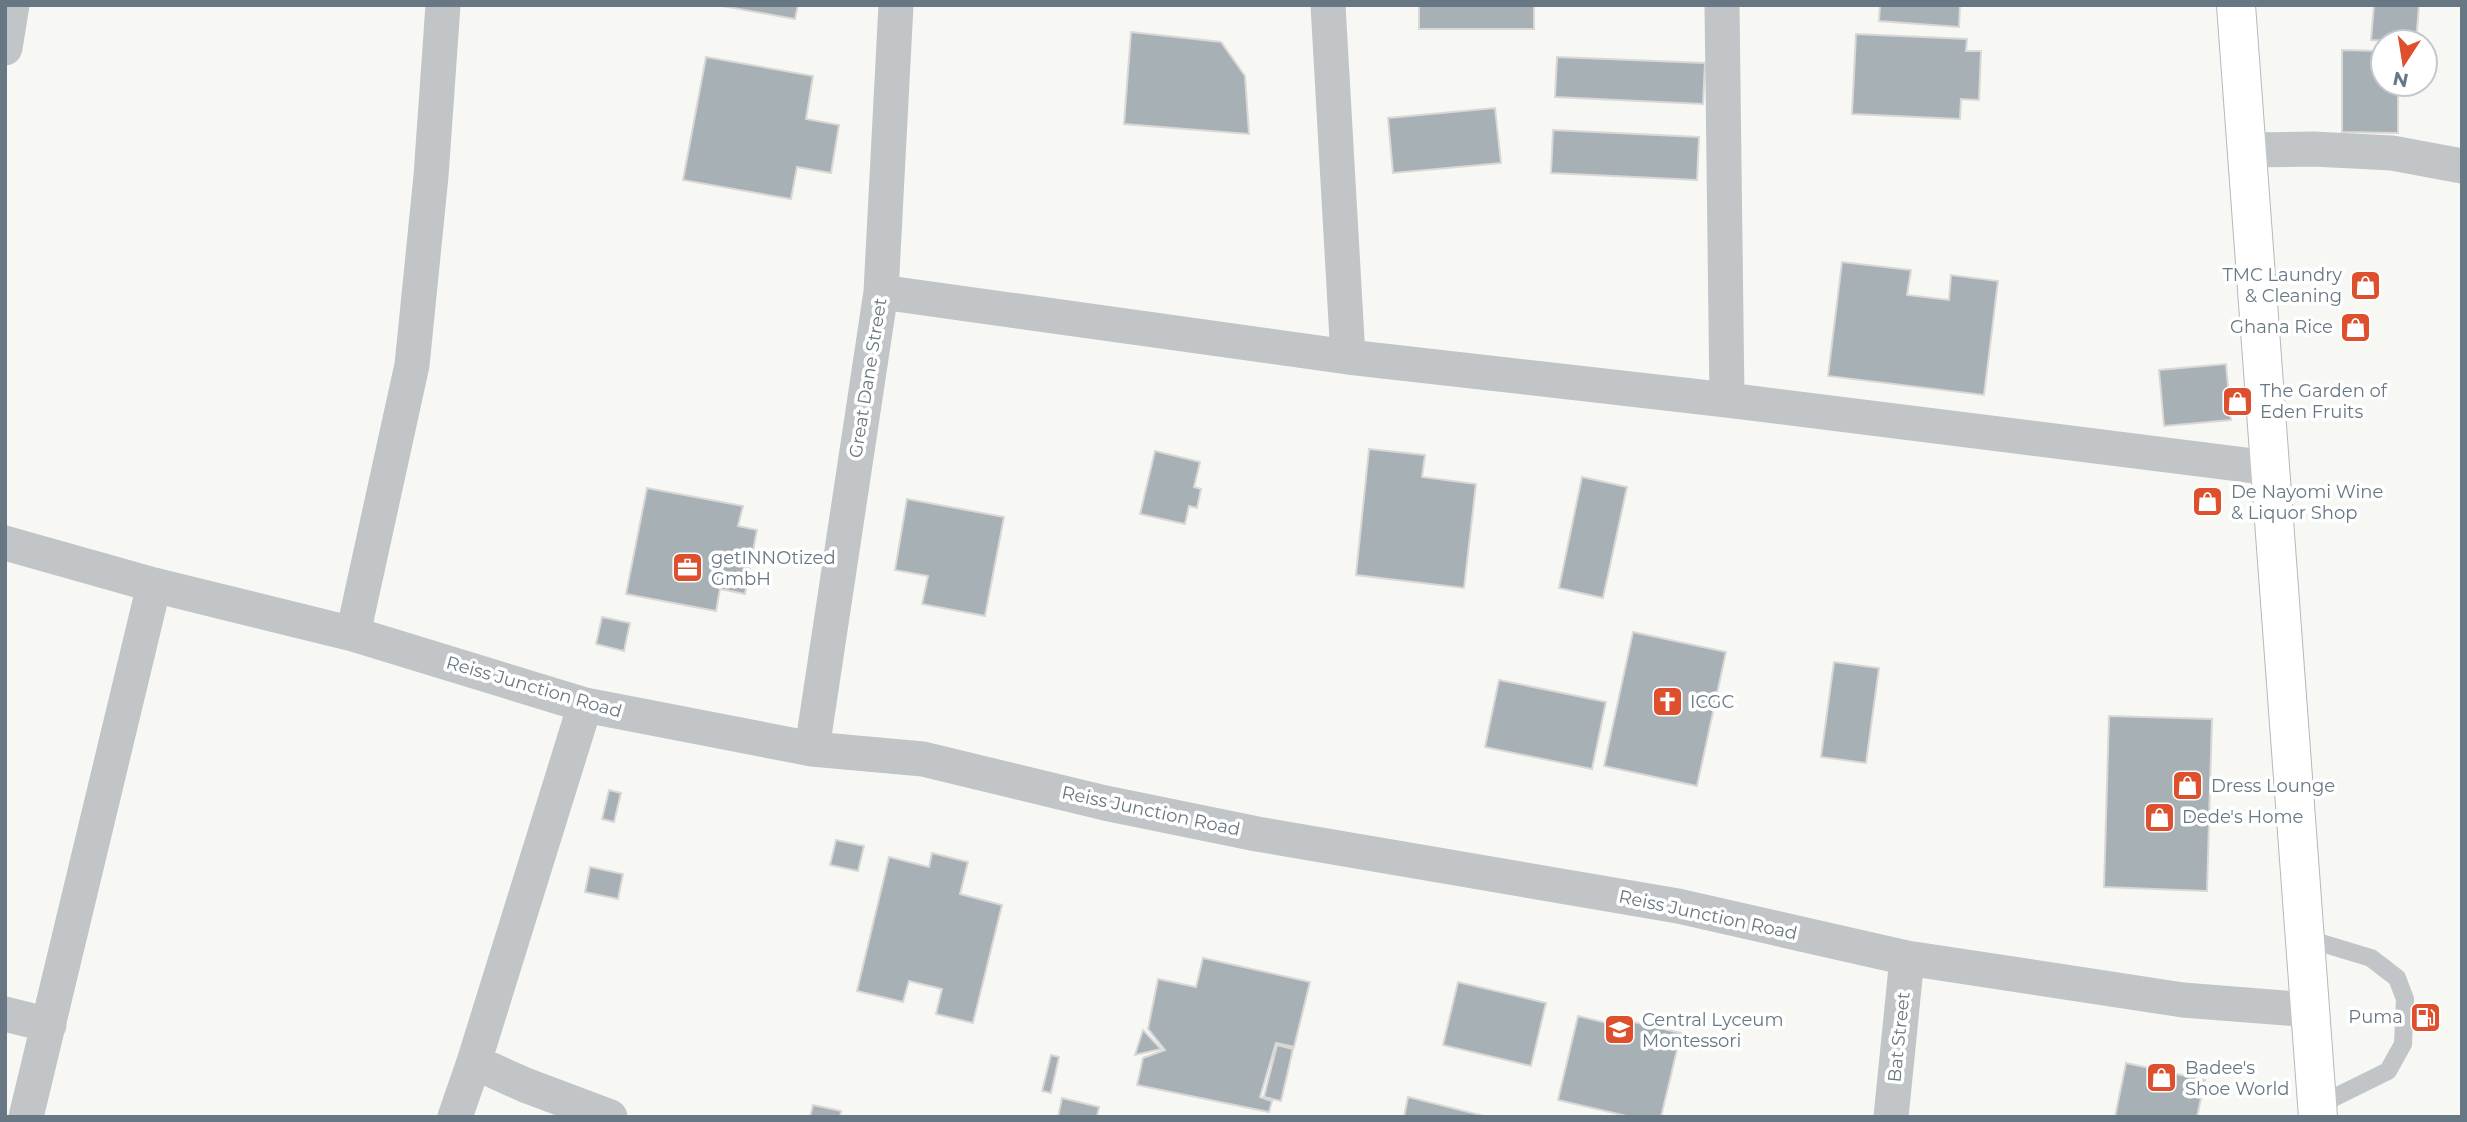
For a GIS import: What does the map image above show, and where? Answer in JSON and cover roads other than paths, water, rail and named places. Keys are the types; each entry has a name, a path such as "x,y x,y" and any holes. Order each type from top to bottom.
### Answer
{"street":[{"path":"5,48 12,5"},
{"path":"354,634 412,365 431,176 443,5"},
{"name":"Great Dane Street","path":"812,749 881,292 896,5"},
{"path":"1328,5 1348,358"},
{"path":"1722,5 1727,400"},
{"path":"2236,5 2317,1111"},
{"path":"2248,149 2392,153 2462,166"},
{"path":"881,292 1348,358 1727,400 2270,468"},
{"name":"Reiss Junction Road","path":"5,543 154,585 354,634 585,705 812,749 923,759 1105,803 1256,834 1678,906 1907,958 2182,1000 2311,1010"},
{"path":"26,1117 154,585"},
{"path":"455,1117 585,705"},
{"name":"Bat Street","path":"1891,1117 1907,958"},
{"path":"5,1014 49,1025"},
{"path":"474,1062 525,1085 610,1117"}],"lane":[{"path":"2305,938 2371,958 2397,978 2405,999 2403,1044 2388,1071 2317,1111"}],"place":[{"name":"TMC Laundry & Cleaning","path":"2365,285"},
{"name":"Ghana Rice","path":"2356,327"},
{"name":"The Garden of Eden Fruits","path":"2237,401"},
{"name":"De Nayomi Wine & Liquor Shop","path":"2208,502"},
{"name":"getINNOtized GmbH","path":"688,568"},
{"name":"ICGC","path":"1667,702"},
{"name":"Dress Lounge","path":"2188,786"},
{"name":"Dede's Home","path":"2159,817"},
{"name":"Puma","path":"2426,1017"},
{"name":"Central Lyceum Montessori","path":"1619,1030"},
{"name":"Badee's Shoe World","path":"2162,1078"}]}
